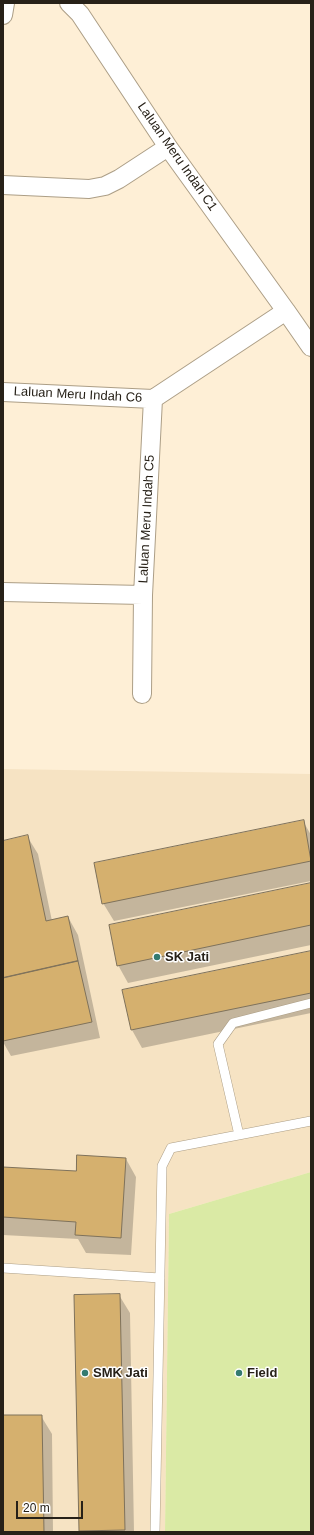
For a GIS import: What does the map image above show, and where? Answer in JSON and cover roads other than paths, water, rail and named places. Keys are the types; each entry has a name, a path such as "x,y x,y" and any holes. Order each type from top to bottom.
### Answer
{"street":[{"path":"3,15 5,3"},
{"name":"Laluan Meru Indah C1","path":"69,3 80,14 168,147 311,347"},
{"path":"3,185 89,189 105,186 120,179 168,147"},
{"path":"153,399 286,311"},
{"name":"Laluan Meru Indah C6","path":"3,392 153,399"},
{"name":"Laluan Meru Indah C5","path":"3,592 143,595 153,399"},
{"path":"142,694 143,595"}],"lane":[{"path":"239,1135 218,1044 233,1023 311,1003"},
{"path":"155,1532 162,1166 172,1148 311,1121"},
{"path":"3,1268 160,1278"}],"place":[{"name":"SK Jati","path":"157,957"},
{"name":"SMK Jati","path":"85,1373"},
{"name":"Field","path":"239,1373"}]}
